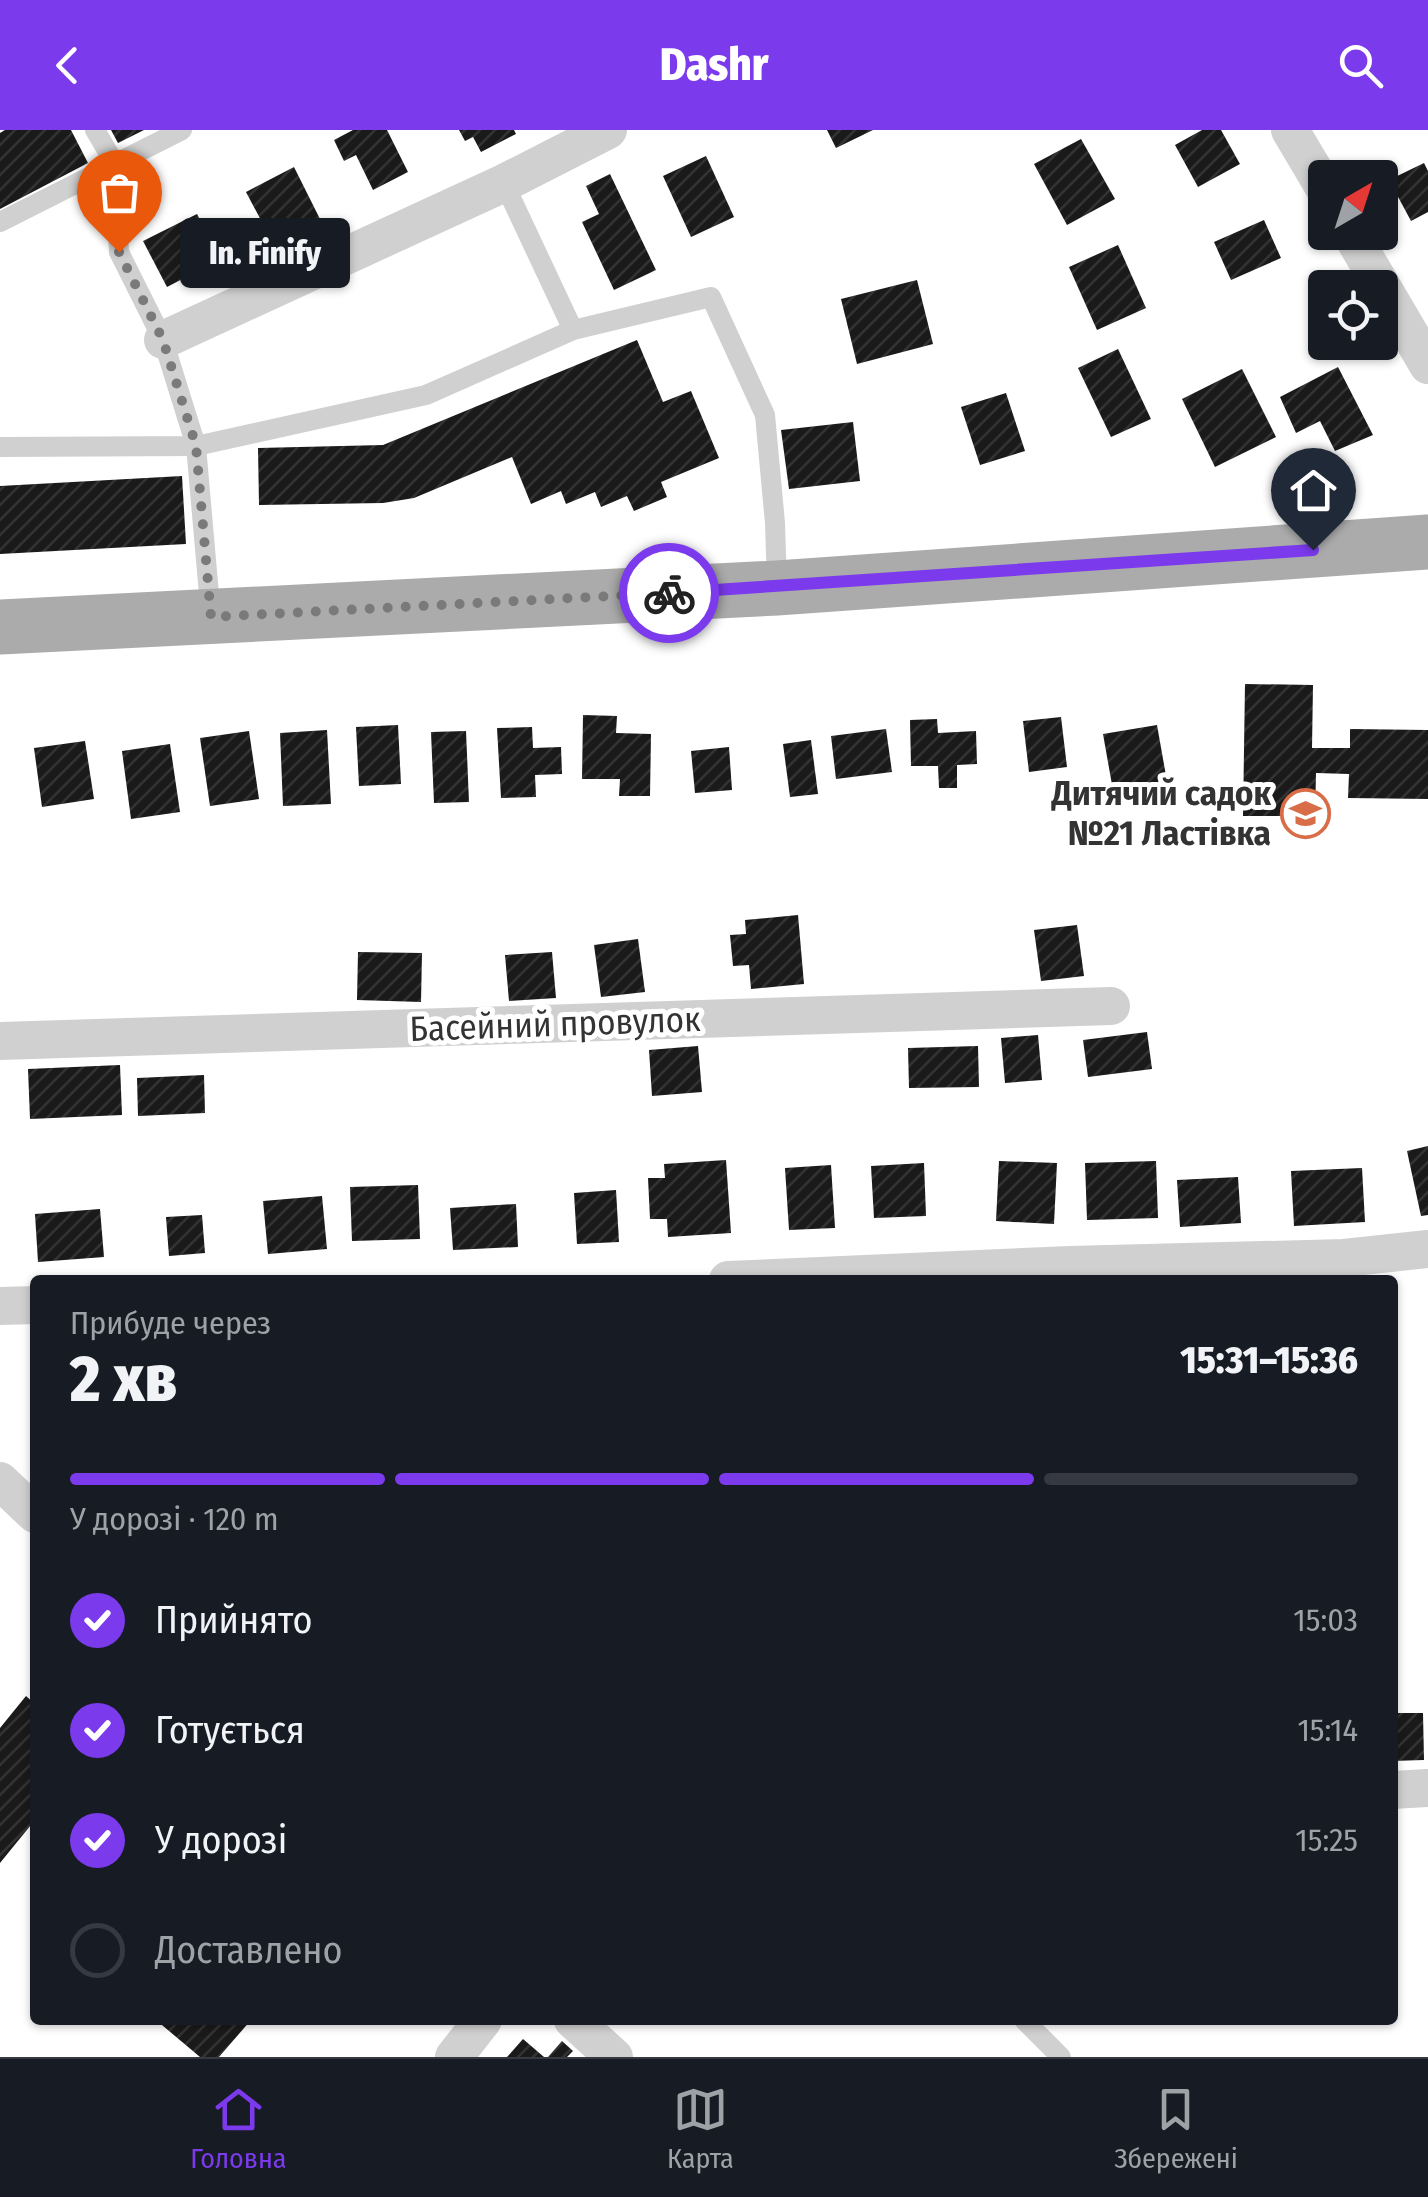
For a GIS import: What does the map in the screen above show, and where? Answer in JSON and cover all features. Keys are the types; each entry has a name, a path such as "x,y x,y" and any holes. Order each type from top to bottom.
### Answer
{"main road":[{"path":"0,627 777,588 1428,542"}],"street":[{"path":"163,340 504,183 608,130"},
{"path":"1290,130 1308,161"},
{"path":"1361,250 1428,365"},
{"name":"Басейний провулок","path":"0,1041 1111,1006"},
{"path":"942,1275 1344,1258 1428,1249"},
{"path":"0,1306 30,1305"},
{"path":"0,1481 30,1509"},
{"path":"1398,1790 1428,1788"},
{"path":"454,2057 480,2025"},
{"path":"579,2025 614,2057"}],"lane":[{"path":"95,130 115,164 119,252 163,340 196,446 211,617"},
{"path":"0,222 182,130"},
{"path":"504,183 573,330"},
{"path":"0,447 196,446 426,395 573,330 711,297 765,415 777,588"},
{"path":"1029,2025 1061,2057"}],"building":[{"path":"71,130 88,163 0,209 0,133"},
{"path":"111,130 144,130 118,143"},
{"path":"353,130 387,130 408,172 373,190 356,155 344,161 334,140"},
{"path":"459,130 514,130 516,134 481,152 473,137 465,141"},
{"path":"827,130 873,130 836,148"},
{"path":"1202,130 1221,130 1240,164 1198,187 1175,145"},
{"path":"1081,139 1115,199 1067,225 1034,164"},
{"path":"706,156 734,217 691,237 663,176"},
{"path":"1424,163 1428,171 1428,212 1411,221 1398,197 1398,176"},
{"path":"294,167 320,219 273,243 246,192"},
{"path":"610,174 656,270 614,290 582,222 599,214 586,186"},
{"path":"197,214 221,259 167,287 143,241"},
{"path":"1264,220 1281,258 1231,280 1214,242"},
{"path":"1118,245 1146,308 1097,330 1069,267"},
{"path":"917,280 933,344 857,364 841,299"},
{"path":"637,340 663,402 691,391 719,458 661,482 667,497 634,511 627,496 601,507 595,492 566,504 561,491 531,504 512,457 414,498 383,503 259,505 258,448 383,445"},
{"path":"1118,349 1151,419 1111,437 1078,368"},
{"path":"1338,367 1373,435 1335,451 1320,421 1296,433 1280,397"},
{"path":"1242,369 1276,437 1215,467 1182,399"},
{"path":"1006,393 1025,451 980,465 961,407"},
{"path":"853,422 860,481 789,489 781,430"},
{"path":"182,476 186,544 0,554 0,486"},
{"path":"1245,684 1313,685 1312,748 1350,748 1350,729 1428,730 1428,799 1348,798 1349,774 1316,773 1315,816 1243,816"},
{"path":"583,715 617,716 616,733 651,734 650,796 619,796 620,779 582,779"},
{"path":"1061,717 1067,767 1029,772 1023,721"},
{"path":"937,719 938,733 976,731 977,764 957,765 957,788 939,788 938,766 911,766 910,720"},
{"path":"398,725 401,784 359,786 356,727"},
{"path":"1157,725 1168,787 1114,796 1103,734"},
{"path":"532,727 533,748 561,747 562,774 535,775 536,797 501,798 497,728"},
{"path":"886,729 892,772 836,779 831,736"},
{"path":"327,730 331,804 283,806 280,733"},
{"path":"249,731 259,799 210,806 200,738"},
{"path":"466,731 469,802 434,803 431,732"},
{"path":"811,740 818,794 790,797 783,744"},
{"path":"85,741 94,799 42,807 34,748"},
{"path":"170,744 180,812 131,819 122,751"},
{"path":"729,747 732,790 695,793 691,751"},
{"path":"798,915 804,984 751,989 749,965 733,966 730,935 746,934 745,920"},
{"path":"1077,925 1084,976 1041,981 1034,930"},
{"path":"638,939 645,992 601,997 594,945"},
{"path":"358,952 422,953 421,1002 357,1000"},
{"path":"552,952 556,998 509,1001 505,955"},
{"path":"1147,1032 1152,1069 1088,1077 1083,1040"},
{"path":"1038,1035 1042,1080 1005,1083 1001,1038"},
{"path":"698,1046 702,1092 652,1096 649,1050"},
{"path":"978,1046 979,1087 909,1088 908,1048"},
{"path":"120,1065 122,1115 30,1119 28,1069"},
{"path":"204,1075 205,1113 138,1116 137,1078"},
{"path":"1428,1146 1428,1215 1421,1216 1407,1151"},
{"path":"726,1160 731,1233 668,1237 667,1219 650,1219 648,1178 665,1178 664,1164"},
{"path":"999,1161 1057,1163 1054,1224 996,1221"},
{"path":"1156,1161 1158,1218 1087,1220 1085,1163"},
{"path":"924,1163 926,1216 874,1218 871,1166"},
{"path":"831,1165 835,1228 789,1230 785,1168"},
{"path":"1362,1168 1365,1222 1294,1226 1291,1171"},
{"path":"1238,1177 1241,1223 1180,1227 1177,1180"},
{"path":"418,1185 420,1239 352,1241 350,1187"},
{"path":"616,1190 619,1242 577,1244 574,1193"},
{"path":"322,1196 327,1249 268,1254 263,1201"},
{"path":"516,1204 518,1247 453,1250 450,1208"},
{"path":"100,1209 104,1257 38,1262 35,1214"},
{"path":"202,1215 205,1253 169,1256 166,1217"},
{"path":"26,1696 30,1700 30,1826 0,1863 0,1728"},
{"path":"1398,1713 1423,1713 1424,1760 1398,1761"},
{"path":"162,2025 247,2025 219,2057 200,2057"},
{"path":"523,2039 544,2057 507,2057"},
{"path":"562,2041 573,2051 567,2057 548,2057"}],"way so far":[{"path":"119,252 163,340 196,446 211,617 669,593"}],"place":[{"name":"In. Finify","path":"119,252"},
{"name":"Дитячий садок №21 Ластівка","path":"1306,813"}],"route":[{"path":"669,593 1313,550"}]}
